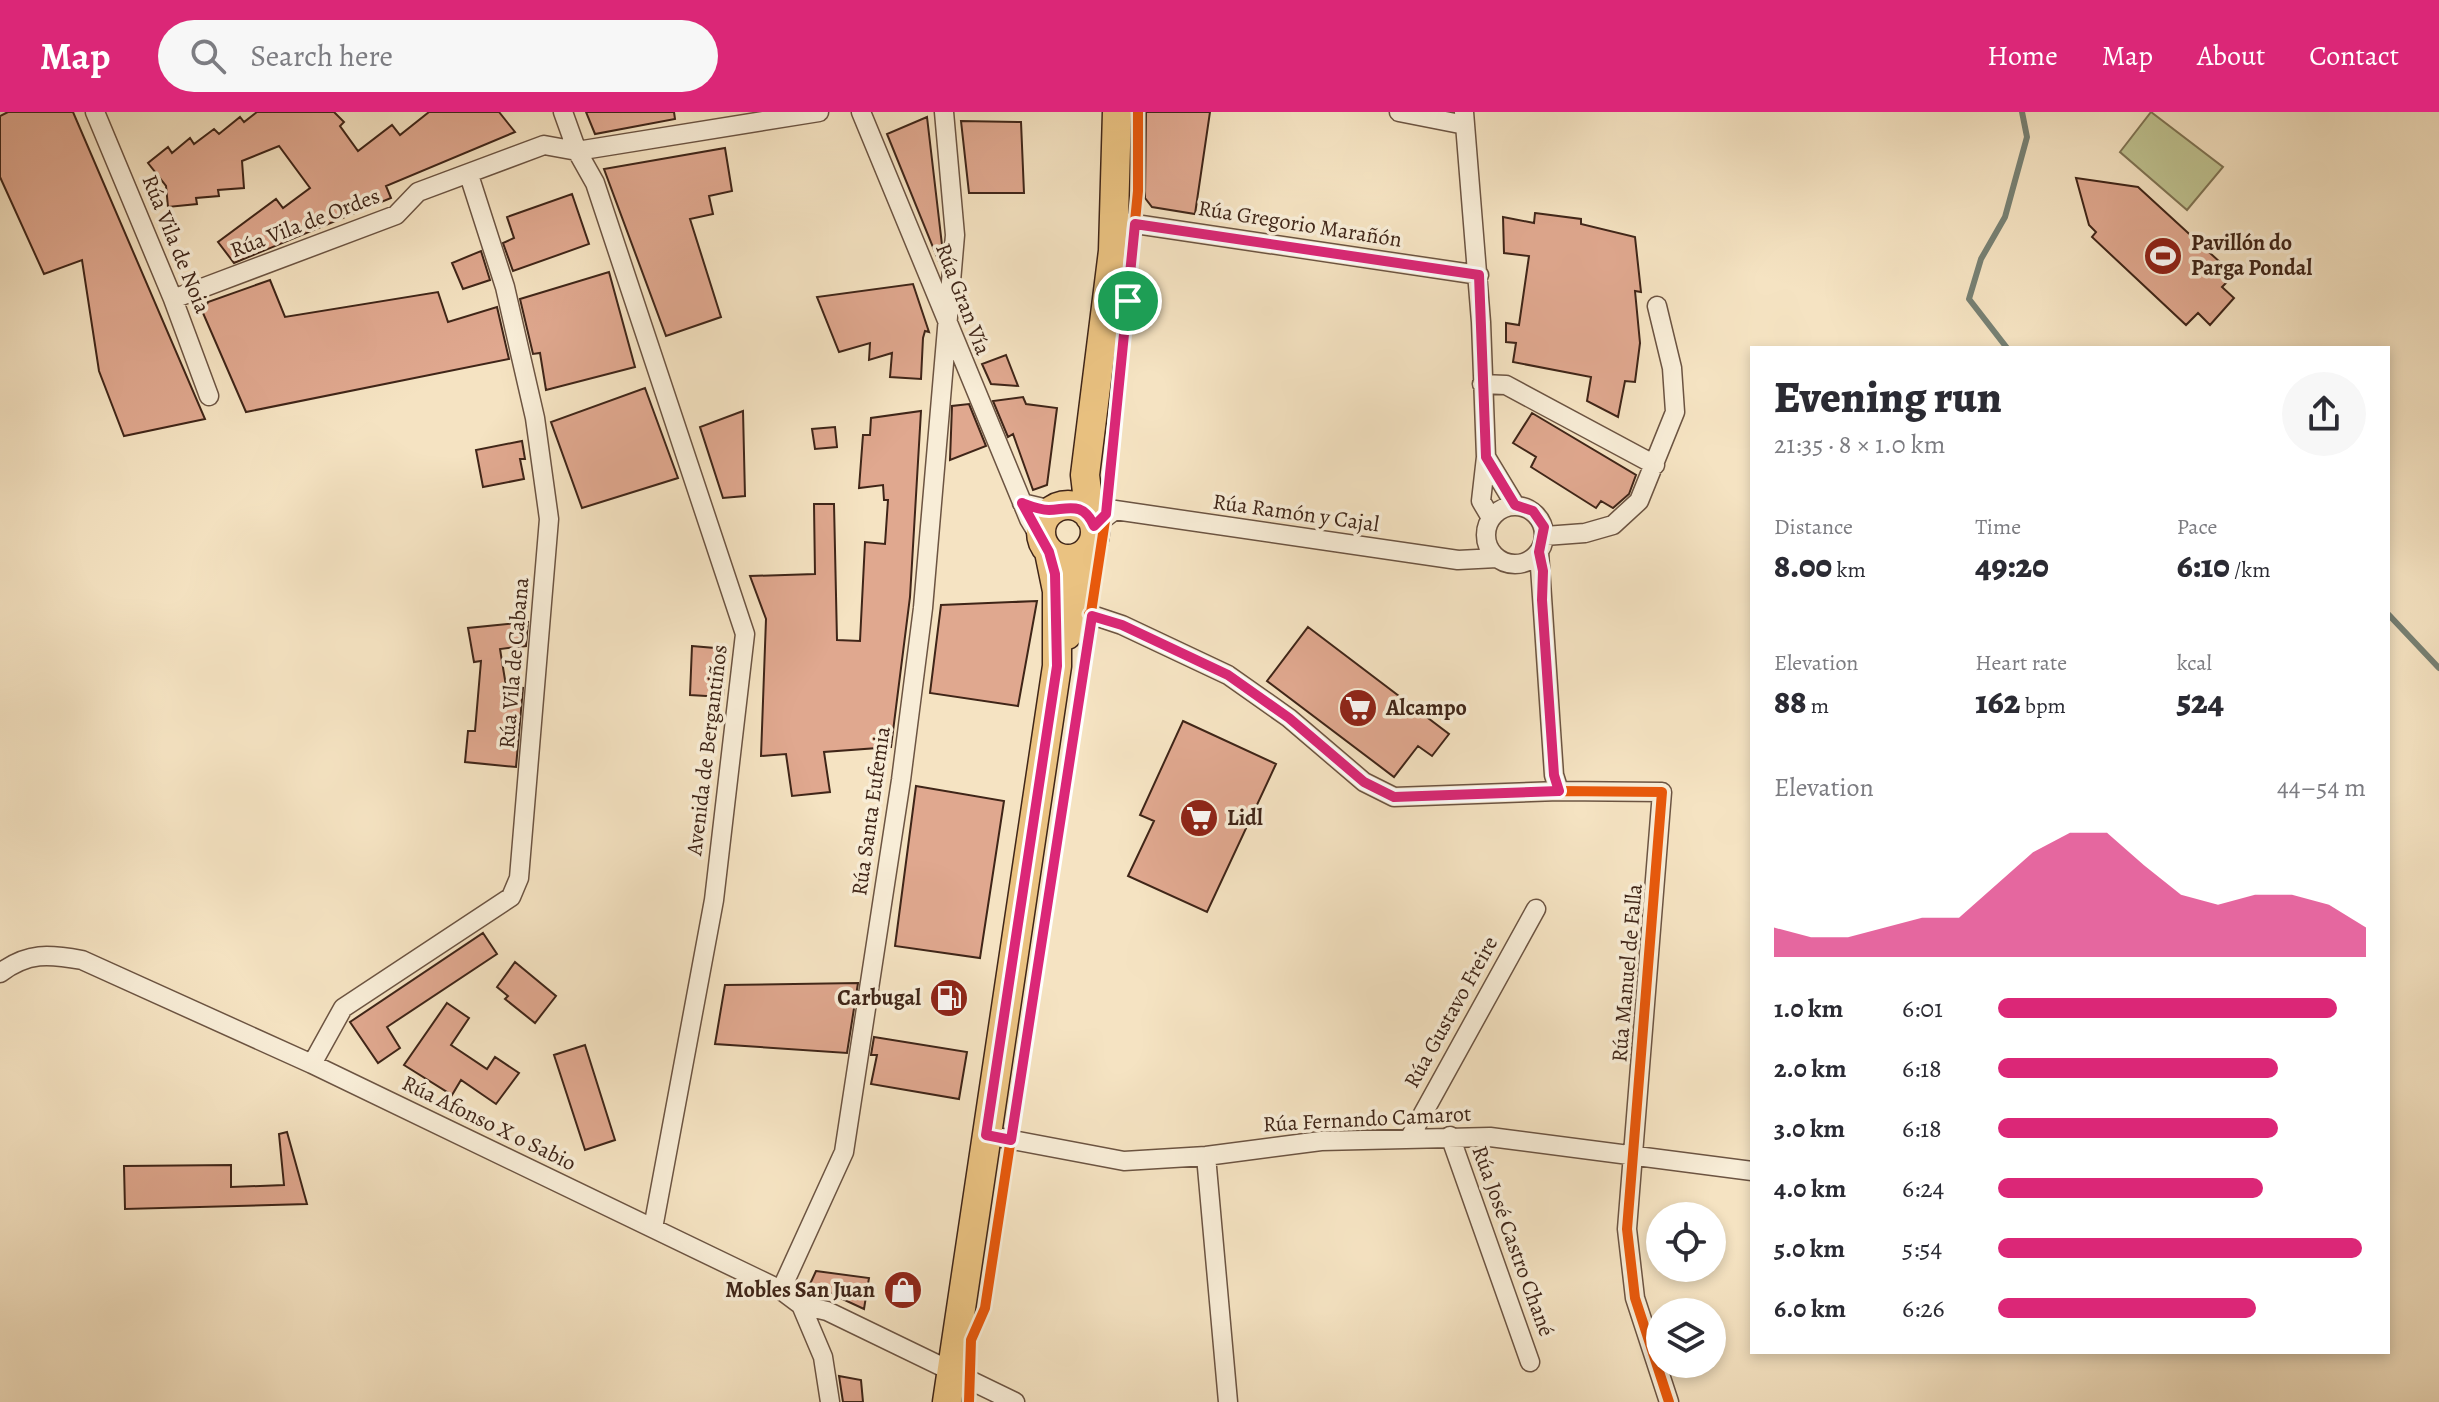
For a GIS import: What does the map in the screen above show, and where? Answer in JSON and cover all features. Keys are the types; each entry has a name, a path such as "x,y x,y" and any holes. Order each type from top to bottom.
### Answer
{"main road":[{"path":"947,1402 1062,653 1081,582 1090,531 1085,475 1115,221 1117,112"},
{"path":"1062,653 1057,591 1042,523 1085,475"},
{"path":"1055,508 1075,506 1090,531"},
{"path":"1045,546 1071,559 1090,531"}],"street":[{"name":"Rúa Vila de Noia","path":"95,112 173,299 209,396"},
{"name":"Avenida de Bergantiños","path":"563,112 577,151 595,183 745,634 714,900 653,1228"},
{"name":"Rúa Vila de Ordes","path":"173,299 396,215 418,192 544,145 577,151 819,112"},
{"name":"Rúa Gran Vía","path":"861,112 1022,503 1045,546"},
{"name":"Rúa Santa Eufemia","path":"781,1290 844,1152 901,780 919,639 955,219 944,112"},
{"path":"1399,112 1465,118 1479,275 1486,457 1481,501 1491,518"},
{"name":"Rúa Vila de Cabana","path":"312,1064 343,1008 511,897 519,878 549,519 535,418 512,316 469,175"},
{"name":"Rúa Gregorio Marañón","path":"1115,221 1479,275"},
{"path":"1516,564 1542,544 1613,525 1639,501 1675,412 1672,368 1657,306"},
{"path":"1482,384 1506,385 1655,465"},
{"path":"1486,457 1515,505"},
{"path":"1022,503 1055,508"},
{"path":"1089,614 1122,625 1228,675 1289,718 1364,782 1394,797 1559,791 1554,775 1542,600 1544,527 1533,511 1515,505 1497,511 1491,518 1486,543 1497,558 1516,564 1527,573 1542,600"},
{"name":"Rúa Ramón y Cajal","path":"1090,531 1115,510 1458,560 1497,558"},
{"path":"1062,653 1089,614 1081,582"},
{"name":"Rúa Manuel de Falla","path":"1559,791 1662,792 1627,1229 1635,1298 1669,1402"},
{"name":"Rúa Gustavo Freire","path":"1409,1139 1536,909"},
{"name":"Rúa Afonso X o Sabio","path":"0,973 19,959 47,953 82,960 312,1064 781,1290 801,1305 827,1311 1015,1402"},
{"name":"Rúa Fernando Camarot","path":"986,1135 1124,1161 1206,1156 1321,1141 1490,1137 1750,1171"},
{"name":"Rúa José Castro Chané","path":"1450,1136 1530,1362"},
{"path":"1206,1156 1228,1402"},
{"path":"801,1305 823,1357 830,1402"}],"green space":[{"path":"2151,112 2223,167 2187,210 2120,152"}],"building":[{"path":"8,112 73,112 205,419 124,436 99,371 82,260 44,274 0,177 0,116"},
{"path":"257,112 334,112 344,122 340,126 358,151 392,125 400,135 429,112 499,112 515,132 386,186 391,198 234,263 218,242 276,199 283,208 310,188 279,146 242,161 244,188 218,190 219,196 196,198 197,204 168,207 166,186 148,163 168,147 172,153 190,138 194,144 214,129 219,134 240,117 244,122"},
{"path":"586,112 674,112 675,119 595,134"},
{"path":"1146,112 1210,112 1195,214 1152,207 1145,198"},
{"path":"927,117 942,245 939,262 887,134"},
{"path":"961,121 1021,122 1024,193 969,193"},
{"path":"725,148 732,191 709,196 713,214 690,219 721,317 666,336 604,169"},
{"name":"Pavillón do Parga Pondal","path":"2076,178 2138,187 2234,275 2222,287 2234,298 2210,325 2198,313 2186,325 2092,237 2096,232 2089,225"},
{"path":"572,194 589,244 513,271 503,243 514,238 507,217"},
{"path":"1535,213 1581,219 1581,224 1635,237 1641,292 1635,291 1640,343 1635,382 1625,381 1618,417 1587,401 1591,377 1513,362 1516,343 1506,342 1506,323 1519,325 1529,256 1504,253 1503,217 1534,223"},
{"path":"481,251 490,280 463,289 452,263"},
{"path":"609,272 635,367 546,390 540,353 533,354 520,299"},
{"path":"270,280 285,317 438,292 448,322 497,307 509,359 246,412 203,313 208,302"},
{"path":"913,284 929,332 925,331 923,338 921,379 890,377 892,353 869,360 870,343 839,352 817,297"},
{"path":"1006,355 1018,386 991,384 982,364"},
{"path":"645,388 678,478 582,508 551,422"},
{"path":"1023,397 1026,404 1057,408 1047,485 1033,490 1013,434 1008,437 993,401"},
{"path":"969,404 986,446 950,460 952,406"},
{"path":"743,411 745,496 723,498 700,427"},
{"path":"921,411 910,597 891,747 824,752 830,792 792,796 786,754 761,756 766,619 750,576 815,574 814,504 834,504 837,640 860,641 865,542 885,544 888,500 884,500 883,485 859,488 863,435 870,435 871,418"},
{"path":"1532,413 1636,475 1629,494 1613,508 1601,501 1596,508 1531,467 1536,457 1513,443"},
{"path":"835,427 837,447 815,449 812,429"},
{"path":"522,441 525,459 520,459 524,479 483,487 476,450"},
{"path":"1037,601 1018,706 930,693 941,605"},
{"path":"528,622 526,646 500,649 506,686 523,688 516,767 465,762 468,731 475,731 481,661 474,662 468,628"},
{"name":"Alcampo","path":"1308,627 1449,734 1432,756 1418,746 1394,777 1267,681"},
{"path":"692,646 726,649 723,697 690,695"},
{"name":"Lidl","path":"1183,721 1276,764 1207,912 1128,876 1154,821 1140,815"},
{"path":"916,786 1004,801 980,958 895,946"},
{"path":"483,933 497,954 387,1027 400,1048 378,1063 350,1022"},
{"path":"515,962 556,996 535,1023 505,999 508,996 497,987"},
{"path":"858,983 847,1053 715,1044 725,985"},
{"path":"447,1003 469,1018 451,1045 487,1069 495,1057 519,1073 496,1104 461,1080 452,1095 404,1065"},
{"path":"874,1037 967,1052 959,1099 871,1084 877,1055 871,1055"},
{"path":"585,1045 615,1140 585,1150 554,1055"},
{"path":"287,1132 307,1204 125,1209 124,1166 231,1165 231,1187 284,1185 279,1134"},
{"path":"816,1271 869,1278 864,1309 810,1284"},
{"path":"839,1376 861,1380 863,1402 843,1402"}],"waterway":[{"path":"2005,346 1969,299 1981,259 2005,217 2027,137 2022,112"},
{"path":"2390,616 2439,668"}],"cycle path":[{"path":"969,1402 971,1340 985,1308 1106,514 1138,191 1138,112"},
{"path":"1089,614 1122,625 1228,675 1289,718 1364,782 1394,797 1559,791 1662,792 1627,1229 1635,1298 1669,1402"}],"place":[{"name":"Pavillón do Parga Pondal","path":"2163,256"},
{"name":"Alcampo","path":"1358,708"},
{"name":"Lidl","path":"1199,818"},
{"name":"Carbugal","path":"949,998"},
{"name":"Mobles San Juan","path":"903,1290"}],"route":[{"path":"1135,224 1479,275 1486,457 1515,505 1533,511 1544,527 1545,536 1539,552 1543,571 1542,600 1552,714 1552,753 1559,791 1410,799 1380,792 1342,765 1254,691 1228,675 1122,625 1092,616 1011,1140 986,1135 1057,666 1055,574 1049,552 1022,503 1052,510 1075,506 1084,510 1094,526 1106,514 1128,301 1135,224"}]}
